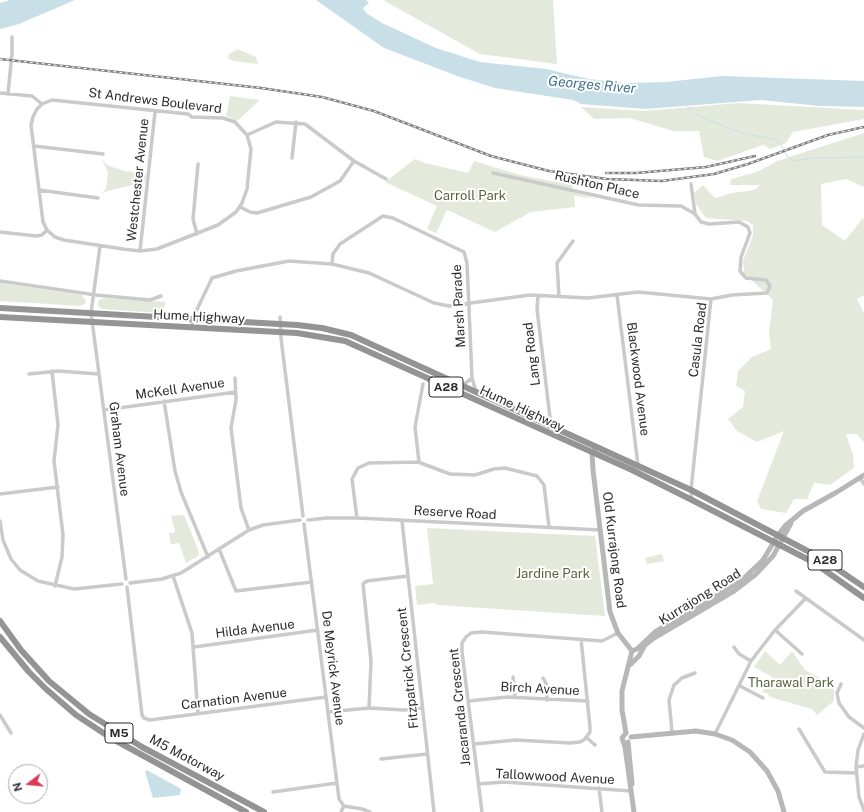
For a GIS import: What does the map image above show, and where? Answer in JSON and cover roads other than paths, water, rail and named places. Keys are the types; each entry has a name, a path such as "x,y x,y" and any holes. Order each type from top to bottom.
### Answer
{"highway":[{"name":"Hume Highway","path":"0,308 280,324 322,328 351,335 691,490 821,558 864,587"},
{"name":"Hume Highway","path":"0,316 280,332 312,335 344,341 592,454 632,470 813,562 864,598"},
{"name":"M5 Motorway","path":"0,621 21,650 45,677 89,714 142,747 264,812"},
{"name":"M5 Motorway","path":"0,637 46,690 76,715 111,738 246,812"}],"street":[{"path":"8,94 12,37"},
{"path":"0,93 32,96 42,104 33,117 31,125 43,222 47,230 55,237 64,240 140,251 163,248 225,222 240,207 247,189 251,149 247,135 269,123 296,122 309,126 354,161 386,179"},
{"name":"St Andrews Boulevard","path":"42,104 59,100 155,112 188,114 192,117 223,118 235,122 247,135"},
{"name":"Westchester Avenue","path":"140,251 155,112"},
{"path":"292,158 296,122"},
{"path":"34,146 103,154"},
{"path":"240,207 250,212 257,213 311,197 340,181 354,161"},
{"path":"197,234 192,218 198,164"},
{"name":"Rushton Place","path":"493,173 639,205 681,206 695,214"},
{"path":"691,184 695,214"},
{"path":"39,190 98,198"},
{"name":"Casula Road","path":"692,500 691,490 711,299 732,295 765,295 769,291 770,286 766,279 746,278 740,271 742,254 750,233 747,225 736,222 709,224 701,222 695,214"},
{"name":"Marsh Parade","path":"332,264 333,254 340,244 377,218 387,216 459,248 464,252 467,263 472,378 476,391"},
{"path":"0,232 36,236 42,235 47,230"},
{"path":"559,296 557,263 573,241"},
{"name":"Graham Avenue","path":"100,246 91,313 126,579"},
{"path":"192,328 192,320 210,280 214,276 289,261 332,264 377,276 439,304 449,306 520,296 588,298 638,292 711,299"},
{"path":"0,281 93,294 150,300 161,296"},
{"name":"Blackwood Avenue","path":"617,295 638,465"},
{"name":"Lang Road","path":"538,296 537,309 551,425 548,433"},
{"path":"0,521 5,547 15,565 38,581 74,589 122,584 127,587 130,583 173,576 188,570 249,530 263,525 300,520 303,516 280,332 280,318"},
{"path":"52,371 58,425 54,461 64,535 62,557 55,586"},
{"path":"29,374 52,371 99,374"},
{"path":"235,378 236,392 231,428 241,508 249,530"},
{"path":"463,385 472,378"},
{"path":"420,462 415,427 423,384"},
{"name":"McKell Avenue","path":"104,410 236,392"},
{"path":"164,401 175,471 181,492 208,557"},
{"name":"Old Kurrajong Road","path":"595,446 592,454 610,612 618,633 635,653"},
{"path":"357,518 352,479 358,468 369,463 420,462 450,474 475,475 494,469 505,468 537,476 544,485 549,527"},
{"path":"862,476 864,484"},
{"name":"Kurrajong Road","path":"628,740 622,737 626,733 622,700 624,680 635,653 655,632 746,577 763,560 792,521 807,507 837,492 862,476"},
{"path":"0,494 58,486"},
{"path":"300,520 304,524 308,520 303,516"},
{"name":"Reserve Road","path":"308,520 327,518 357,518 601,530"},
{"name":"Fitzpatrick Crescent","path":"402,521 434,812"},
{"name":"De Meyrick Avenue","path":"304,524 337,782 340,801 344,806"},
{"path":"219,549 236,591 312,582"},
{"path":"173,576 192,633 198,714"},
{"path":"369,708 371,661 363,584 367,581 408,576"},
{"path":"122,584 126,579 130,583"},
{"name":"Carnation Avenue","path":"127,587 142,715 144,718 150,720 326,698"},
{"path":"796,591 864,640"},
{"path":"714,734 740,686 751,661 775,630 806,598"},
{"name":"Hilda Avenue","path":"194,647 318,630"},
{"path":"775,630 802,654"},
{"name":"Jacaranda Crescent","path":"482,812 462,647 464,640 469,634 482,632 581,640 605,640 618,633"},
{"path":"474,744 516,740 570,743 580,742 586,737 590,727 581,640"},
{"path":"734,647 739,654 751,661"},
{"path":"672,732 669,700 674,685 682,678 695,673"},
{"path":"512,677 515,697"},
{"path":"543,678 547,685 547,700"},
{"path":"841,684 837,693 839,703 849,717 864,728"},
{"path":"740,686 763,698"},
{"name":"Birch Avenue","path":"469,701 494,697 588,701"},
{"path":"328,712 369,708 404,710 422,708"},
{"path":"0,715 11,733"},
{"path":"799,729 825,772 856,773"},
{"path":"628,740 672,732 696,731 714,734 742,746 760,762 776,785 784,812"},
{"path":"626,733 628,740 631,791 634,812"},
{"path":"864,734 858,750 856,773 859,797 864,810"},
{"path":"586,737 595,745"},
{"path":"381,759 427,754"},
{"path":"856,767 864,766"},
{"path":"273,792 337,782"},
{"name":"Tallowwood Avenue","path":"478,784 504,782 631,791"},
{"path":"599,788 602,812"},
{"path":"341,812 344,806 370,812"}],"water":[{"path":"10,0 75,0 19,24 0,29 0,3"},
{"name":"Georges River","path":"316,0 366,0 369,3 363,8 366,13 382,23 436,48 480,62 546,69 589,79 626,83 666,82 722,76 864,81 864,107 819,106 761,100 645,109 581,104 573,100 495,88 460,77 384,48"},
{"path":"147,770 181,789 180,795 153,798 145,772"}],"waterway":[{"path":"686,105 696,115 721,125 745,134 773,139 780,143 787,156 794,161 813,158 864,157"}],"railway":[{"path":"0,59 261,88 322,97 374,111 491,156 549,171 607,179 662,181 714,174 748,164 828,135 864,127"},
{"path":"606,173 636,173 706,167 755,156"}],"park label":[{"name":"Carroll Park","path":"470,196"},
{"name":"Jardine Park","path":"553,574"},
{"name":"Tharawal Park","path":"791,683"}]}
